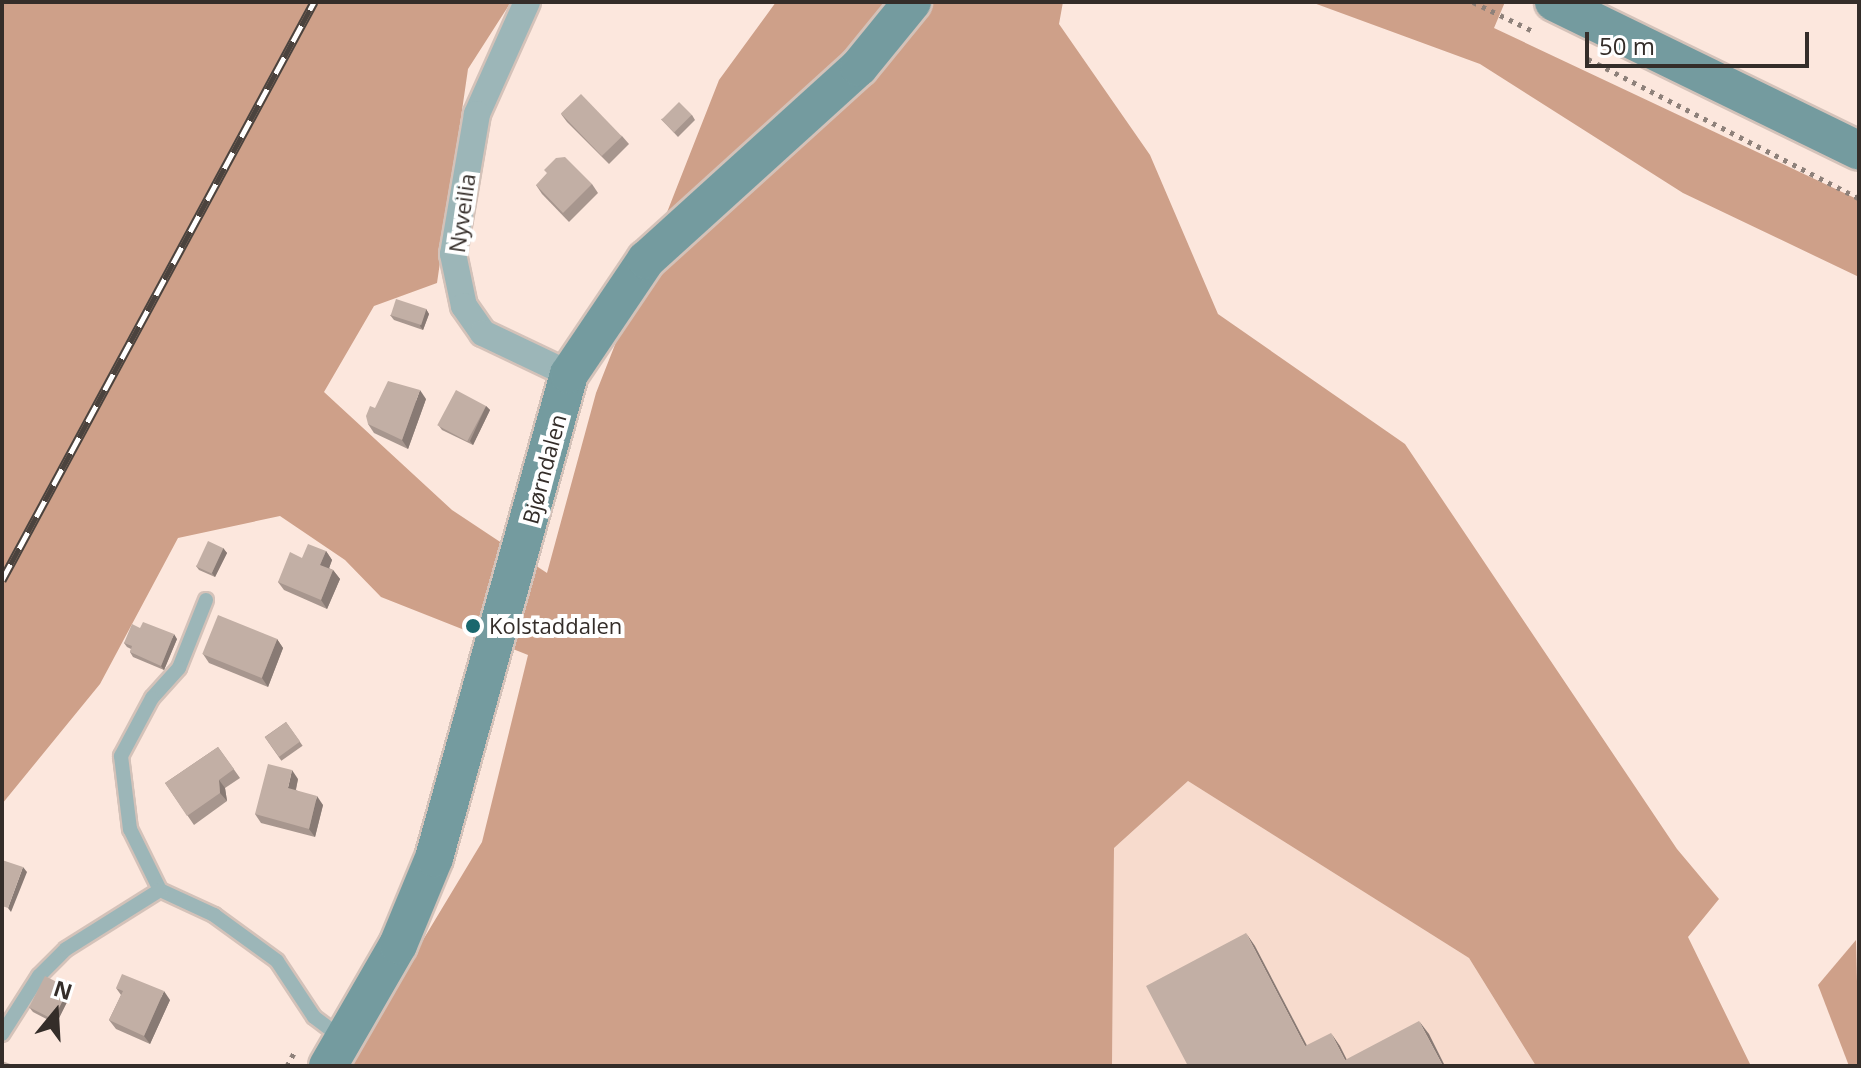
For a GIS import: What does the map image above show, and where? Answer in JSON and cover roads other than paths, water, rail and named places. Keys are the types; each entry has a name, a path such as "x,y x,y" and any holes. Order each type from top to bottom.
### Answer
{"main road":[{"name":"Bjørndalen","path":"336,1052 398,945 434,858 569,374 646,260 859,67 912,2"},
{"path":"1546,18 1859,151"}],"street":[{"name":"Nyveilia","path":"527,2 477,114 453,254 464,306 483,333 569,374"}],"lane":[{"path":"2,1034 39,976 66,949 160,890 130,829 121,756 152,698 179,668 206,600"},
{"name":"Bjørndalen","path":"160,890 214,915 277,961 336,1052"}],"railway":[{"path":"2,580 314,2"}],"place":[{"name":"Kolstaddalen","path":"473,626"}]}
